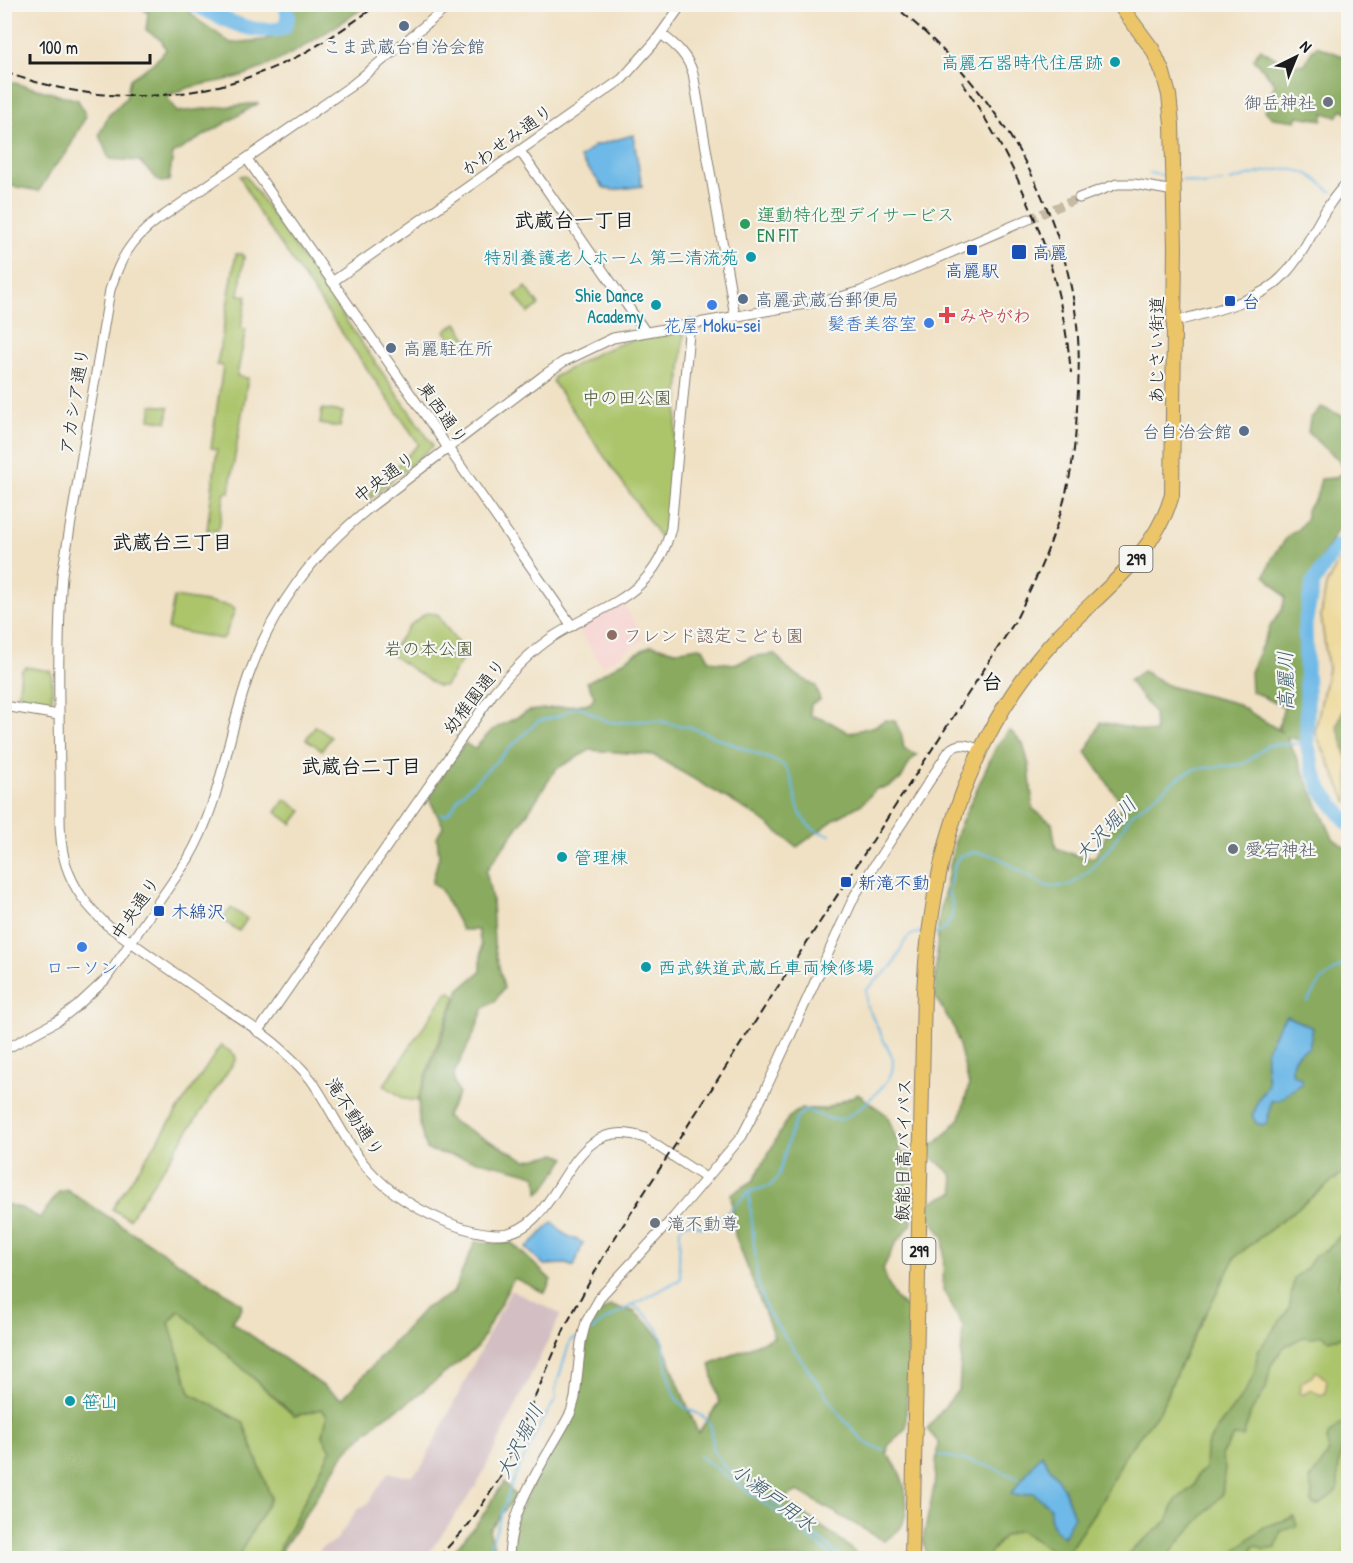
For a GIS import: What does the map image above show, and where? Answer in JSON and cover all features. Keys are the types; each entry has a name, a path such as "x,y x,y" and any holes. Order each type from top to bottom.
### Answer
{"highway":[{"name":"あじさい街道","path":"980,750 1010,700 1040,659 1061,634 1149,545 1167,513 1172,495 1174,474 1174,191 1169,95 1153,50 1119,4"},
{"name":"飯能日高バイパス","path":"912,1558 926,944 947,835 980,750"}],"street":[{"name":"アカシア通り","path":"131,942 91,910 76,890 66,863 61,819 59,715 60,609 63,575 110,290 125,252 142,232 351,86 451,4"},
{"name":"かわせみ通り","path":"332,282 622,79 661,34 682,4"},
{"path":"661,34 681,51 693,73 735,316"},
{"path":"520,151 645,331"},
{"name":"東西通り","path":"247,159 572,626"},
{"path":"1173,322 1245,300 1272,286 1292,265 1331,202 1348,182"},
{"path":"1079,198 1118,184 1134,184 1174,191"},
{"name":"中央通り","path":"4,1050 59,1020 105,980 198,842 213,804 249,674 272,624 290,590 303,572 343,530 563,362 613,338 834,299 861,291 1029,219"},
{"name":"幼稚園通り","path":"258,1032 494,692 513,669 534,650 640,586 652,573 665,551 673,516 690,323"},
{"path":"4,706 59,715"},
{"path":"509,1558 509,1543 522,1500 571,1412 586,1322 601,1296 674,1217 742,1136 861,886 949,751 959,744 970,745 980,750"},
{"name":"滝不動通り","path":"131,942 279,1047 311,1079 359,1157 373,1174 400,1199 447,1222 474,1231 499,1234 525,1226 544,1207 582,1151 614,1134 645,1138 706,1178"}],"shaded area":[{"name":"フレンド認定こども園","path":"623,603 644,639 602,666 579,630 580,627"},
{"path":"511,1290 561,1314 478,1483 433,1547 422,1558 315,1558 322,1547 335,1542 357,1510 367,1504 389,1472 401,1476 412,1475 421,1468"}],"green space":[{"path":"139,5 182,5 198,20 231,43 264,40 290,30 294,5 368,5 275,62 233,79 184,89 167,97 177,112 259,103 173,154 169,181 160,182 139,161 109,159 99,135 108,116 126,98 130,79 152,64 166,50 161,40 146,30 148,13"},
{"path":"1317,46 1348,58 1348,113 1342,109 1337,117 1324,113 1322,120 1298,116 1296,121 1273,118 1265,111 1275,83 1253,59 1260,49 1277,59 1289,57 1297,65 1305,64 1312,50"},
{"path":"7,81 78,100 86,116 66,154 54,167 39,191 6,185 5,161 14,123 5,105"},
{"path":"245,175 432,444 432,447 371,498 370,493 419,444 259,213 240,176"},
{"path":"236,254 242,254 244,257 239,295 247,296 241,328 246,329 237,376 248,378 229,492 225,492 219,528 216,531 207,530 217,449 211,448 223,366 217,365"},
{"path":"526,287 539,305 528,313 515,295"},
{"path":"457,323 468,340 457,348 445,331"},
{"name":"中の田公園","path":"682,332 684,335 667,527 665,535 660,537 553,382 554,377 597,353 628,341"},
{"path":"152,405 169,407 167,422 150,419"},
{"path":"1321,407 1348,418 1348,502 1344,508 1343,521 1310,577 1302,617 1303,741 1287,737 1333,838 1348,850 1348,1169 1235,1257 1187,1350 1160,1410 1127,1452 1101,1502 1064,1558 1019,1530 1003,1536 987,1558 927,1558 923,1539 934,1487 938,1442 927,1429 959,1389 963,1326 943,1290 944,1238 928,1214 930,1202 955,1192 952,1175 933,1158 929,1145 937,1143 960,1118 969,1085 955,1030 935,996 938,923 957,832 997,745 1010,730 1023,744 1029,765 1033,809 1052,823 1056,848 1077,856 1095,857 1122,804 1086,752 1101,722 1155,733 1154,713 1129,681 1143,671 1169,686 1235,703 1282,732 1278,729 1284,707 1251,691 1250,672 1271,625 1282,610 1285,597 1265,575 1273,557 1288,536 1306,519 1306,510 1316,498 1321,479 1334,478 1343,472 1338,459 1308,432 1310,419"},
{"path":"322,409 343,412 340,427 320,424"},
{"path":"174,597 232,606 235,610 225,636 221,639 168,629"},
{"name":"岩の本公園","path":"426,613 437,614 464,652 464,657 445,686 437,686 393,656 392,650 409,626"},
{"path":"652,645 675,651 703,648 710,661 734,664 755,656 775,654 791,672 816,686 820,700 811,704 810,715 830,722 849,733 875,726 885,720 895,721 902,736 904,749 917,755 910,762 901,779 888,787 876,789 862,804 837,818 797,847 757,816 653,755 590,750 556,769 486,871 492,899 494,944 504,988 495,1001 483,1009 454,1074 454,1082 459,1094 446,1116 453,1122 526,1160 557,1154 566,1158 544,1189 538,1193 537,1176 427,1150 422,1136 419,1122 420,1094 460,989 481,971 481,945 478,930 462,930 441,890 432,883 439,856 437,837 443,826 429,799 465,743 474,749 492,730 529,711 591,703 594,696 587,682"},
{"path":"26,667 50,671 52,698 47,704 18,699 21,671"},
{"path":"1348,695 1348,761 1337,726"},
{"path":"315,726 331,737 322,750 306,739"},
{"path":"285,799 302,811 292,824 276,812"},
{"path":"231,908 247,919 239,931 222,920"},
{"path":"447,992 456,996 430,1062 418,1101 404,1099 384,1085"},
{"path":"221,1045 235,1055 236,1059 129,1219 112,1209"},
{"path":"858,1094 887,1115 902,1154 911,1151 912,1224 895,1244 883,1269 895,1297 909,1309 906,1428 888,1446 887,1454 898,1469 905,1488 907,1507 901,1528 884,1541 798,1491 782,1499 841,1540 861,1558 509,1558 514,1520 571,1412 586,1322 610,1306 633,1311 651,1326 661,1339 698,1433 719,1403 710,1364 774,1337 735,1235 731,1194 753,1181 788,1118 800,1109 824,1109"},
{"path":"1348,1169 1348,1558 1064,1558 1101,1502 1127,1452 1160,1410 1187,1350 1235,1257"},
{"path":"67,1190 241,1303 242,1308 232,1322 342,1399 425,1308 453,1293 475,1242 512,1243 551,1280 545,1293 514,1278 477,1348 406,1404 380,1420 347,1450 277,1558 271,1558 278,1551 331,1450 323,1436 327,1415 321,1409 295,1416 179,1310 169,1323 190,1393 243,1422 271,1498 237,1558 5,1558 5,1204 21,1208 40,1218 59,1192"},
{"path":"1348,1227 1348,1256 1343,1259 1338,1284 1348,1326 1344,1336 1328,1340 1322,1334 1311,1338 1303,1337 1284,1347 1271,1365 1266,1389 1251,1412 1243,1437 1234,1436 1221,1455 1225,1468 1222,1495 1167,1558 1132,1558 1127,1554 1167,1521 1176,1500 1195,1485 1197,1475 1205,1469 1206,1447 1246,1391 1254,1374 1258,1351 1289,1309 1294,1278 1307,1268 1315,1255 1327,1250"},
{"path":"180,1310 294,1416 321,1409 327,1415 323,1436 331,1450 278,1551 271,1558 237,1558 271,1498 243,1422 190,1394 169,1323"},
{"path":"1348,1418 1348,1441 1340,1458 1338,1490 1320,1505 1314,1505 1311,1501 1310,1480 1327,1456 1329,1434"},
{"path":"504,1482 516,1496 489,1530 498,1558 448,1558 481,1518"},
{"path":"1294,1517 1297,1526 1281,1531 1276,1548 1263,1550 1257,1546 1253,1547 1255,1558 1226,1558 1264,1527"},
{"path":"1019,1530 1064,1558 987,1558 1003,1536"}],"sand":[{"path":"1348,554 1348,695 1337,726 1348,761 1348,804 1315,732 1328,669 1321,616 1326,585 1338,563"},
{"path":"1316,1371 1327,1380 1325,1393 1321,1395 1311,1390 1302,1395 1299,1392 1302,1382"}],"water":[{"path":"633,135 642,186 613,190 604,188 580,158 594,146"},
{"path":"1286,1016 1313,1028 1309,1048 1297,1055 1292,1065 1293,1075 1301,1078 1302,1083 1279,1100 1271,1101 1267,1124 1262,1125 1256,1123 1252,1115 1267,1086 1267,1049"},
{"path":"553,1222 564,1234 583,1243 574,1267 566,1264 544,1265 526,1248"},
{"path":"1041,1454 1063,1488 1074,1516 1063,1537 1052,1524 1050,1507 1033,1493 1018,1496 1011,1494"}],"waterway":[{"name":"高麗川","path":"193,4 226,20 260,30 284,28 288,17 286,4"},
{"path":"1230,181 1267,171 1287,170 1312,176 1332,192"},
{"path":"1149,173 1166,176"},
{"path":"1182,180 1204,185 1222,182"},
{"path":"1343,196 1348,198"},
{"name":"高麗川","path":"1348,541 1336,548 1313,583 1305,624 1307,743 1313,769 1322,791 1348,823"},
{"path":"440,814 446,815 459,797 538,721 559,716 577,706 611,722 652,721 690,727 780,763 787,770 791,779 796,801 806,822 815,830 830,835"},
{"name":"大沢堀川","path":"934,933 943,931 951,917 953,909 948,894 959,856 975,852 996,856 1042,884 1051,887 1070,885 1089,871 1109,849 1131,815 1181,776 1195,769 1244,764 1268,745 1307,743"},
{"path":"886,880 898,879"},
{"name":"大沢堀川","path":"590,1331 607,1319 681,1278 680,1228 688,1222 702,1227 707,1225 730,1210 749,1192 770,1186 776,1180 791,1131 800,1115 806,1110 839,1120 851,1114 886,1083 893,1067 893,1059 866,1004 866,990 891,967 906,939 917,933 926,933"},
{"path":"1307,1002 1323,979 1348,961"},
{"path":"749,1192 758,1284 767,1311 840,1415 863,1441 884,1450"},
{"path":"634,1306 656,1326 664,1346 669,1380 674,1394 679,1402 705,1418 710,1425 712,1449 726,1468 746,1480 843,1558"},
{"name":"大沢堀川","path":"485,1558 512,1483 541,1423 556,1399 555,1390 570,1341 576,1338"},
{"path":"938,1455 969,1461 1018,1479"},
{"name":"小瀬戸用水","path":"699,1456 783,1517 834,1558"}],"tunnel":[{"path":"1029,219 1079,198"}],"railway":[{"path":"4,72 75,91 146,96 181,93 251,76 286,62 322,43 379,4"},
{"path":"438,1558 469,1524 500,1478 566,1325 607,1250 1014,623 1046,555 1058,520 1070,475 1074,446 1079,351 1076,317 1067,271 1054,227 1036,184 989,104 927,35 892,4"},
{"path":"962,82 1003,150 1035,220 1058,294 1071,373"}],"place":[{"name":"こま武蔵台自治会館","path":"404,26"},
{"name":"高麗石器時代住居跡","path":"1115,62"},
{"name":"御岳神社","path":"1328,102"},
{"name":"運動特化型デイサービス EN FIT","path":"745,224"},
{"name":"高麗駅","path":"972,250"},
{"name":"高麗","path":"1019,252"},
{"name":"特別養護老人ホーム 第二清流苑","path":"751,257"},
{"name":"高麗武蔵台郵便局","path":"743,299"},
{"name":"台","path":"1230,301"},
{"name":"Shie Dance Academy","path":"656,305"},
{"name":"花屋 Moku-sei","path":"712,305"},
{"name":"みやがわ","path":"947,315"},
{"name":"髪香美容室","path":"929,323"},
{"name":"高麗駐在所","path":"391,348"},
{"name":"台自治会館","path":"1244,431"},
{"name":"フレンド認定こども園","path":"612,635"},
{"name":"愛宕神社","path":"1233,849"},
{"name":"管理棟","path":"562,857"},
{"name":"新滝不動","path":"846,882"},
{"name":"木綿沢","path":"159,911"},
{"name":"ローソン","path":"82,947"},
{"name":"西武鉄道武蔵丘車両検修場","path":"646,967"},
{"name":"滝不動尊","path":"655,1223"},
{"name":"笹山","path":"70,1401"}],"district":[{"name":"武蔵台一丁目","path":"574,219"},
{"name":"武蔵台三丁目","path":"172,541"},
{"name":"台","path":"992,681"},
{"name":"武蔵台二丁目","path":"361,765"}]}
